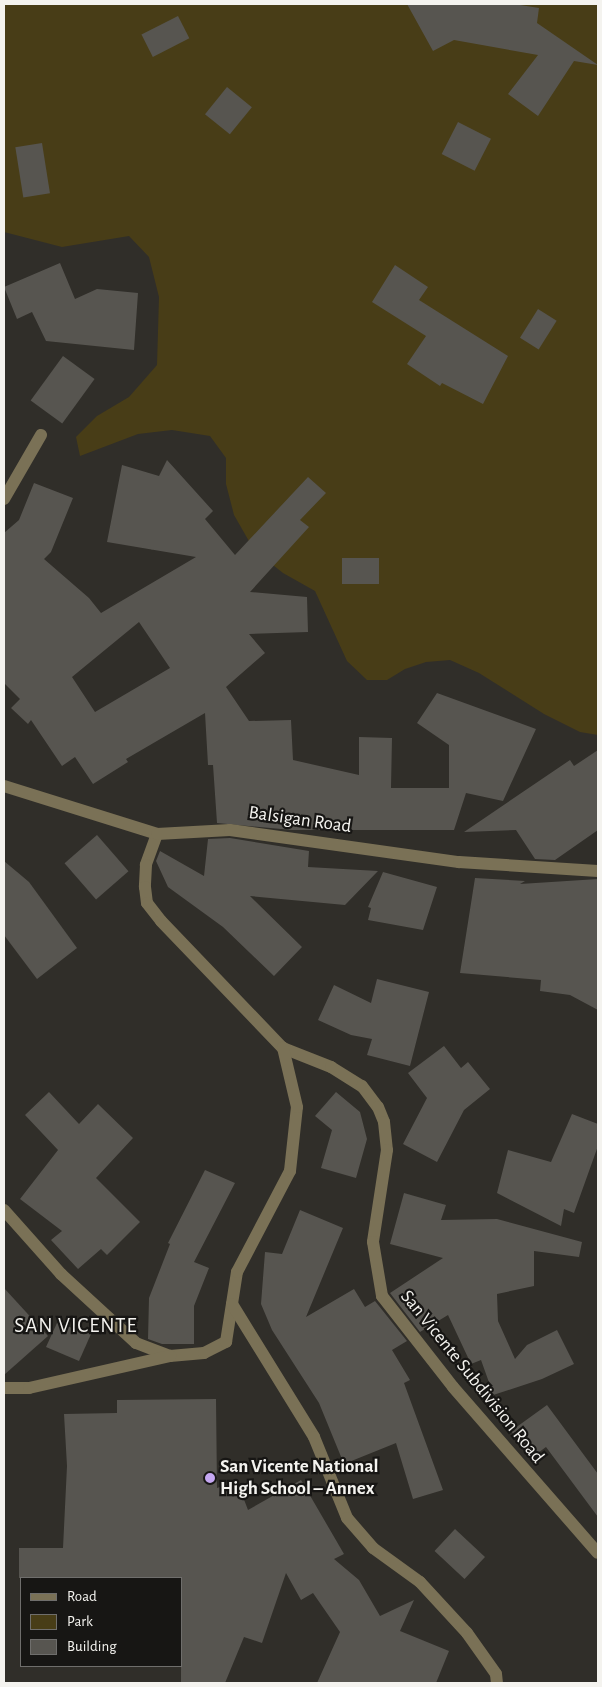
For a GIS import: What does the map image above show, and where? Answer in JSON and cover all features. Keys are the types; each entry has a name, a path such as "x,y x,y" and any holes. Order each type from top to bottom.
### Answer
{"street":[{"path":"4,499 41,435"},
{"name":"Balsigan Road","path":"4,786 157,834 230,830 459,862 598,871"},
{"name":"San Vicente Subdivision Road","path":"157,834 146,865 148,903 283,1048 331,1067 362,1086 378,1107 384,1122 387,1150 372,1242 382,1296 453,1387 598,1553"},
{"path":"4,1388 30,1388 170,1356 204,1353 226,1342 237,1272 290,1172 297,1107 283,1048"},
{"path":"4,1210 61,1274 136,1344 170,1356"},
{"path":"232,1304 314,1437 347,1518 374,1548 420,1582 467,1633 496,1674 498,1683"}],"green space":[{"path":"4,4 598,4 598,735 580,732 544,714 479,673 450,660 426,662 405,669 387,680 367,680 347,661 315,591 283,573 254,550 234,515 226,484 226,458 210,436 172,430 138,434 80,456 76,437 97,416 129,397 157,365 159,297 149,257 129,236 62,247 4,232"}],"building":[{"path":"407,4 514,4 539,8 537,23 598,65 574,61 538,116 508,94 538,55 454,40 433,51"},
{"path":"178,16 189,38 153,57 141,35"},
{"path":"227,87 252,107 230,134 205,114"},
{"path":"458,122 491,139 475,171 442,154"},
{"path":"42,143 50,193 23,198 15,147"},
{"path":"60,263 75,299 97,289 138,293 134,350 46,341 32,312 17,319 4,287"},
{"path":"395,265 428,287 419,300 508,356 483,404 442,383 440,386 407,364 426,336 372,302"},
{"path":"538,309 557,321 539,349 520,338"},
{"path":"63,356 95,379 62,423 31,400"},
{"path":"167,460 213,511 205,519 235,555 308,477 326,493 300,520 309,527 250,592 307,597 308,632 249,634 265,653 226,687 249,721 291,720 293,760 359,775 359,737 392,738 391,788 449,788 449,745 417,723 437,693 536,729 503,801 466,793 454,830 292,830 217,823 213,765 208,765 205,713 126,759 128,762 93,784 75,757 62,766 31,720 28,724 11,708 20,699 4,683 4,533 19,520 34,483 73,498 51,552 44,559 89,598 101,613 196,557 107,542 122,465 159,476","holes":["139,622 170,668 95,712 72,677"]},
{"path":"342,558 379,558 379,584 342,584"},
{"path":"598,750 598,830 555,860 535,859 516,830 464,832 570,760 574,766"},
{"path":"97,835 128,871 96,899 65,863"},
{"path":"230,838 309,851 308,867 378,871 345,905 250,896 302,947 274,976 223,927 168,887 156,861 160,851 204,876 208,839"},
{"path":"4,861 29,882 77,948 37,979 4,935"},
{"path":"383,872 437,887 423,930 368,920 371,908 368,907"},
{"path":"475,878 525,881 520,884 598,879 598,1010 570,995 540,991 541,980 460,973"},
{"path":"377,979 429,992 410,1066 367,1055 372,1039 351,1035 318,1020 334,985 371,1003"},
{"path":"444,1046 461,1068 468,1062 490,1089 464,1110 437,1162 403,1144 427,1098 408,1073"},
{"path":"49,1092 79,1124 98,1104 133,1138 96,1178 140,1222 107,1255 101,1249 78,1269 51,1240 62,1231 20,1199 58,1150 25,1115"},
{"path":"336,1092 360,1112 367,1139 356,1178 321,1168 332,1130 315,1116"},
{"path":"572,1114 598,1124 598,1146 574,1213 564,1209 561,1226 497,1193 508,1150 551,1162"},
{"path":"205,1170 235,1183 194,1262 209,1268 194,1306 194,1344 162,1344 148,1339 149,1298 170,1244 168,1243"},
{"path":"404,1193 446,1205 441,1220 497,1219 582,1242 579,1257 534,1251 534,1286 497,1294 498,1321 515,1359 527,1345 557,1330 574,1364 542,1379 484,1398 491,1388 481,1360 471,1364 448,1315 420,1332 390,1293 443,1258 390,1244"},
{"path":"300,1210 343,1228 306,1317 354,1289 365,1307 375,1301 407,1341 392,1350 410,1380 404,1383 443,1490 413,1499 396,1443 344,1464 319,1403 272,1330 261,1304 265,1252 282,1254"},
{"path":"4,1288 48,1336 4,1375"},
{"path":"57,1323 91,1334 79,1361 46,1347"},
{"name":"San Vicente National High School – Annex","path":"216,1399 217,1488 237,1481 248,1510 301,1480 344,1554 334,1559 359,1580 380,1616 414,1600 400,1631 449,1651 436,1683 317,1683 340,1632 313,1593 301,1600 286,1573 262,1643 244,1637 225,1683 181,1683 182,1577 19,1578 19,1548 63,1548 67,1466 64,1414 117,1413 117,1400"},
{"path":"547,1405 598,1474 598,1517 546,1447 531,1458 511,1431"},
{"path":"455,1529 485,1557 465,1579 435,1551"}],"place":[{"name":"San Vicente National High School – Annex","path":"210,1478"}],"district":[{"name":"SAN VICENTE","path":"76,1326"}]}
